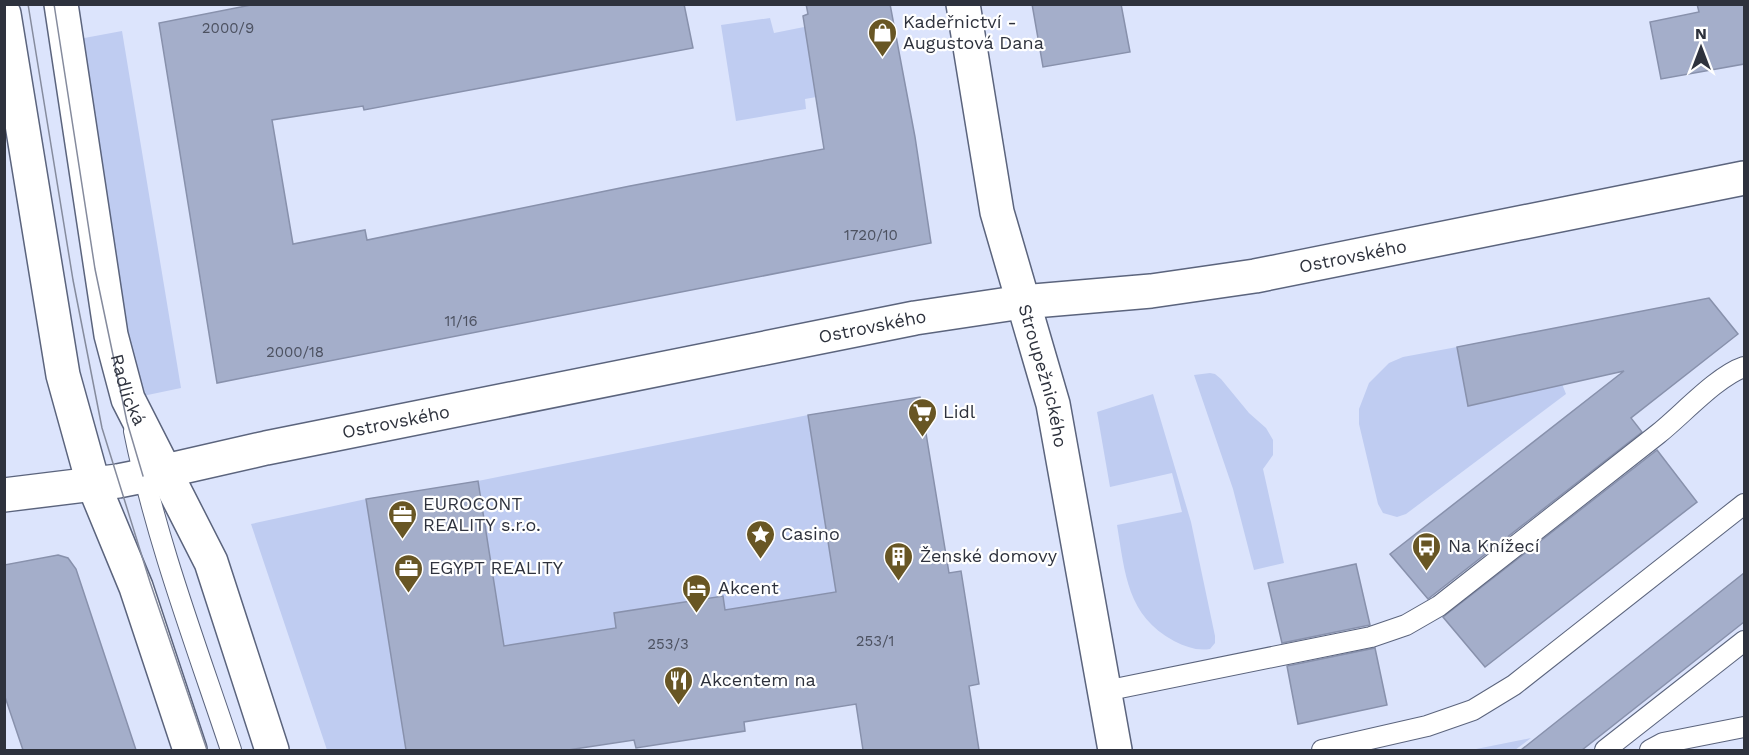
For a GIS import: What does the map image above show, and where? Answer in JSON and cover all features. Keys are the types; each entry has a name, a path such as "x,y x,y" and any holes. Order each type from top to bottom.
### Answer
{"main road":[{"name":"Radlická","path":"61,4 111,335 128,399 154,473 211,562 272,750"},
{"name":"Stroupežnického","path":"963,4 997,212 1053,404 1115,750"},
{"path":"4,14 63,375 93,483 136,586 190,750"},
{"name":"Ostrovského","path":"4,495 154,473 266,448 915,318 1022,302 1151,291 1255,276 1744,178"}],"lane":[{"path":"1105,691 1371,637 1406,625 1439,606 1661,432 1718,383 1744,367"},
{"path":"154,473 172,575 231,750"},
{"path":"1322,750 1427,726 1473,710 1514,685 1744,504"},
{"path":"1605,750 1744,641"},
{"path":"1650,750 1664,743 1744,727"}],"shaded area":[{"path":"770,18 774,33 809,26 812,70 822,96 805,99 806,109 736,121 721,25"},
{"path":"122,31 181,388 138,397 79,39"},
{"path":"1457,347 1468,405 1562,384 1566,394 1406,514 1397,517 1383,513 1378,504 1359,424 1359,409 1369,383 1389,363 1403,357"},
{"path":"1210,373 1221,379 1249,413 1266,428 1273,440 1273,455 1263,469 1284,563 1254,570 1233,489 1194,375"},
{"path":"1153,394 1191,522 1215,636 1215,643 1210,649 1187,647 1158,631 1137,606 1126,576 1117,525 1182,512 1172,473 1110,487 1097,412"},
{"path":"808,415 836,592 725,610 722,596 614,613 616,628 504,646 478,481"},
{"path":"366,499 406,750 327,750 251,524"},
{"path":"1531,738 1515,750 1471,750"}],"building":[{"path":"256,4 684,4 693,48 364,110 363,106 272,120 293,244 365,230 367,240 824,149 803,16 808,14 806,4 890,4 915,137 931,243 217,383 159,23"},
{"path":"1032,4 1121,4 1130,52 1043,67"},
{"path":"1697,4 1744,4 1744,64 1661,79 1650,22 1699,12"},
{"path":"1709,298 1738,334 1631,418 1642,432 1428,599 1390,554 1624,371 1468,406 1457,347"},
{"name":"Ženské domovy","path":"920,397 949,573 961,571 979,684 969,686 979,750 863,750 856,704 744,722 745,731 636,748 634,740 568,750 406,750 366,499 478,481 504,646 616,628 614,613 723,596 725,610 836,592 808,415"},
{"path":"1657,450 1697,502 1485,667 1443,617"},
{"path":"58,555 68,558 76,569 136,750 23,750 4,694 4,565"},
{"path":"1356,564 1370,625 1282,643 1268,583"},
{"path":"1744,573 1744,622 1582,750 1521,750"},
{"path":"1375,648 1387,705 1298,724 1287,666"}],"tram line":[{"path":"28,4 73,280 102,428 150,582 207,750"},
{"path":"54,4 95,269 127,422 143,476"}],"place":[{"name":"Kadeřnictví - Augustová Dana","path":"882,58"},
{"name":"Lidl","path":"922,438"},
{"name":"EUROCONT REALITY s.r.o.","path":"402,540"},
{"name":"Casino","path":"760,560"},
{"name":"Na Knížecí","path":"1427,572"},
{"name":"Ženské domovy","path":"899,582"},
{"name":"EGYPT REALITY","path":"408,594"},
{"name":"Akcent","path":"697,614"},
{"name":"Akcentem na","path":"679,706"}]}
